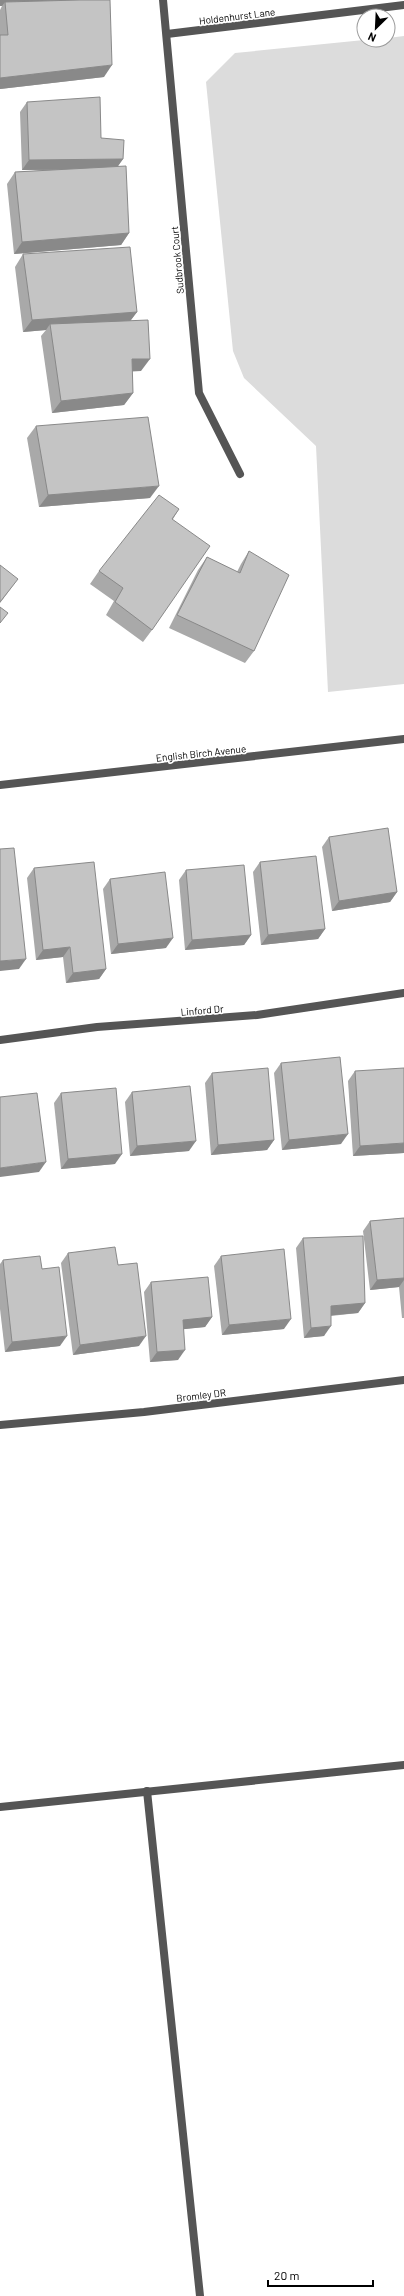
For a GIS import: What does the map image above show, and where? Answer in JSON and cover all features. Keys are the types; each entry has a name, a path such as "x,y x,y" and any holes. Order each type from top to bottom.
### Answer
{"street":[{"name":"Sudbrook Court","path":"163,0 199,392 240,474"},
{"name":"Holdenhurst Lane","path":"167,34 404,6"},
{"name":"English Birch Avenue","path":"0,785 404,739"},
{"name":"Linford Dr","path":"0,1040 97,1027 257,1015 404,993"},
{"name":"Bromley DR","path":"0,1425 144,1412 404,1380"},
{"path":"0,1807 404,1765"},
{"path":"147,1791 200,2296"}],"shaded area":[{"path":"404,36 404,684 328,692 316,446 244,378 233,351 206,82 235,53 356,41 356,48 396,48 396,37"}],"building":[{"path":"110,0 112,65 0,78 0,35 8,35 5,2"},
{"path":"100,97 101,138 124,140 123,159 29,160 27,102"},
{"path":"126,166 129,233 22,242 15,172"},
{"path":"130,247 137,312 32,320 23,254"},
{"path":"148,320 150,359 132,359 133,393 61,401 50,324"},
{"path":"148,417 159,486 48,495 36,426"},
{"path":"159,495 179,509 172,519 210,546 152,630 115,602 123,588 99,571"},
{"path":"249,551 289,575 254,651 177,615 207,557 240,573"},
{"path":"0,565 18,579 0,602"},
{"path":"0,607 8,613 0,623"},
{"path":"388,828 397,892 339,901 329,837"},
{"path":"14,848 26,959 0,961 0,849"},
{"path":"316,856 325,929 268,935 260,862"},
{"path":"94,862 106,969 73,973 70,947 43,950 34,868"},
{"path":"244,865 251,935 192,940 186,870"},
{"path":"165,872 173,938 118,944 110,879"},
{"path":"340,1057 348,1134 289,1140 281,1063"},
{"path":"268,1068 274,1140 218,1145 212,1073"},
{"path":"404,1068 404,1143 360,1146 355,1071"},
{"path":"190,1086 196,1141 137,1146 132,1092"},
{"path":"116,1088 122,1154 68,1159 61,1093"},
{"path":"37,1093 46,1162 0,1168 0,1097"},
{"path":"404,1218 404,1278 377,1280 370,1221"},
{"path":"363,1236 365,1303 331,1306 331,1326 311,1328 303,1238"},
{"path":"115,1247 118,1265 137,1263 146,1336 80,1345 68,1253"},
{"path":"284,1249 291,1319 229,1325 221,1256"},
{"path":"40,1256 42,1269 59,1267 67,1336 12,1342 3,1260"},
{"path":"208,1277 212,1317 183,1320 185,1350 157,1352 151,1282"}]}
